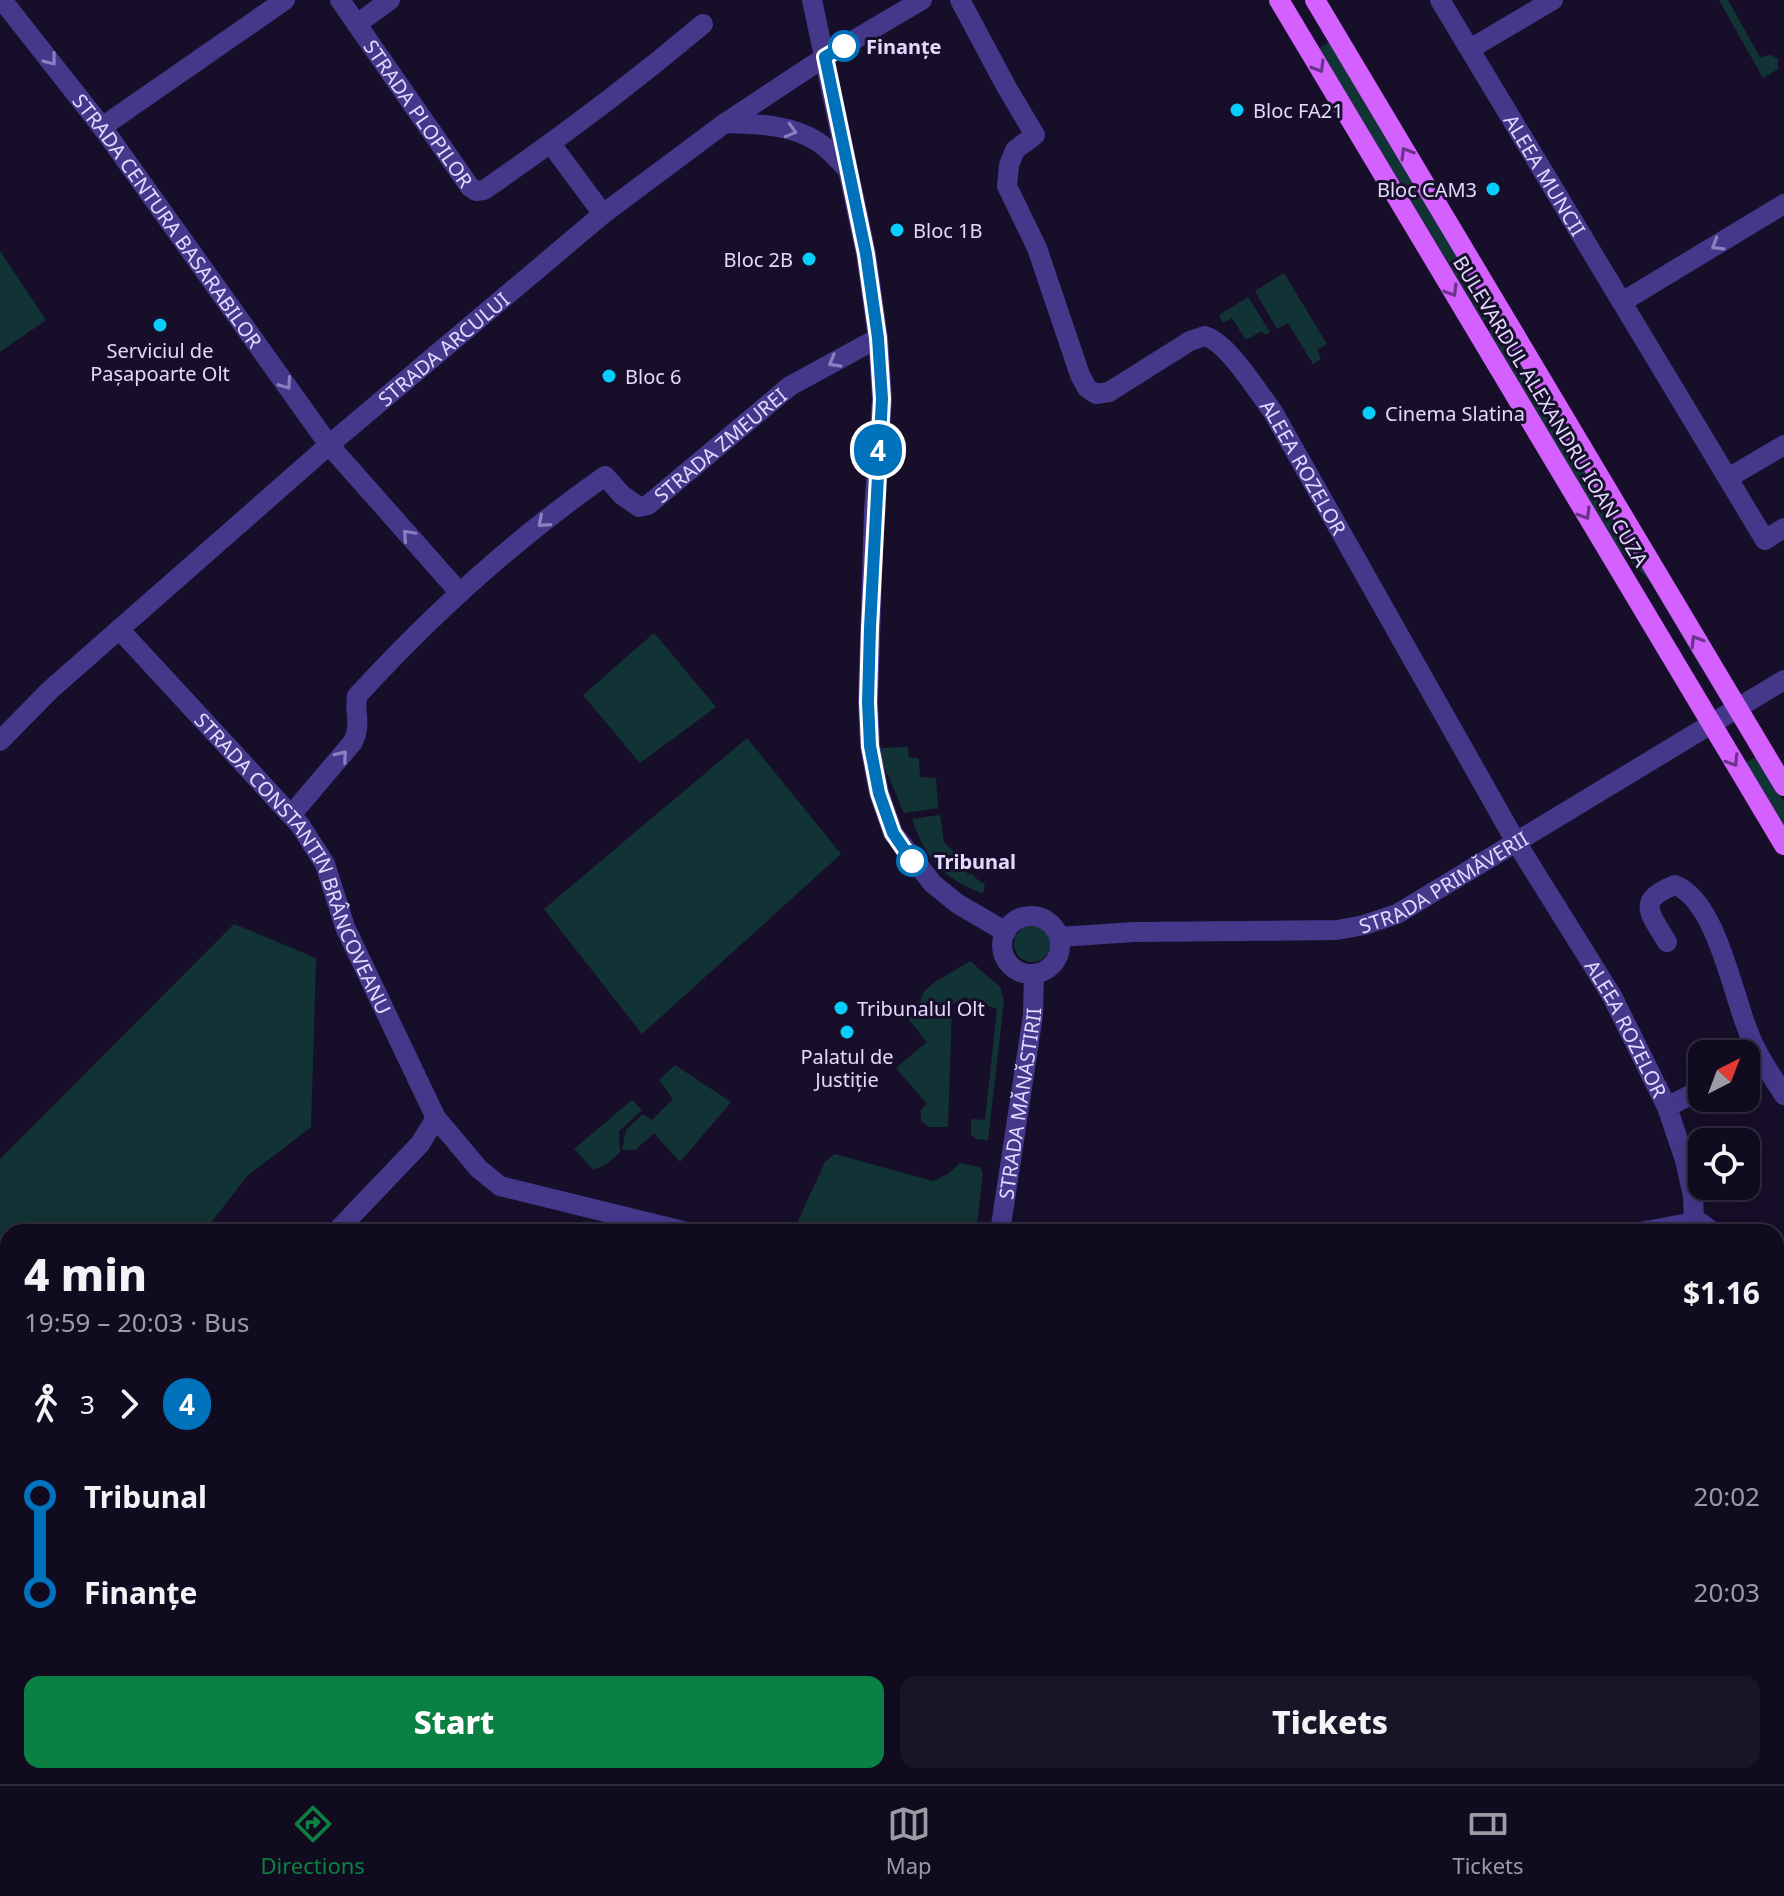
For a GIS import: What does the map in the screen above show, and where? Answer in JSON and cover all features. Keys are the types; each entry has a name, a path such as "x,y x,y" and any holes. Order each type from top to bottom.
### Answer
{"main road":[{"name":"BULEVARDUL ALEXANDRU IOAN CUZA","path":"1279,0 1784,845"},
{"name":"BULEVARDUL ALEXANDRU IOAN CUZA","path":"1315,0 1784,786"}],"street":[{"name":"STRADA CENTURA BASARABILOR","path":"2,0 102,127 329,445"},
{"path":"102,127 285,0"},
{"name":"STRADA PLOPILOR","path":"340,0 470,187 476,191 484,190 551,144 703,24"},
{"path":"357,24 390,0"},
{"path":"812,0 866,254 878,338 882,399 874,511 868,702 870,746 879,793 893,833 933,884 958,904 1006,932"},
{"name":"STRADA ARCULUI","path":"0,741 49,691 329,445 603,214 725,123 825,57 922,0"},
{"name":"ALEEA ROZELOR","path":"960,0 1035,135 1015,150 1009,165 1007,186 1037,248 1087,388 1096,394 1109,392 1197,337 1211,338 1220,343 1273,412 1516,842 1612,996 1667,1107 1685,1160 1693,1196 1694,1222"},
{"name":"ALEEA MUNCII","path":"1440,0 1765,540 1784,528"},
{"path":"1470,49 1553,0"},
{"path":"725,123 765,125 797,131 818,142 846,168"},
{"path":"551,144 603,214"},
{"path":"1622,302 1784,204"},
{"name":"STRADA ZMEUREI","path":"291,815 353,742 359,729 357,696 460,593 559,509 605,476 632,504 639,507 648,505 790,386 878,338"},
{"path":"329,445 460,593"},
{"path":"1728,478 1784,445"},
{"name":"STRADA CONSTANTIN BRÂNCOVEANU","path":"119,629 291,815 325,864 345,927 436,1118 479,1169 500,1186 654,1224"},
{"name":"STRADA PRIMĂVERII","path":"1059,937 1134,932 1337,930 1397,914 1784,680"},
{"path":"1667,942 1648,909 1649,901 1658,891 1675,885 1686,889 1707,920 1731,977 1748,1040"},
{"path":"1034,917 1050,923 1059,937 1059,954 1055,961 1050,968 1034,974 1017,970 1005,957 1003,940 1018,920 1034,917"},
{"name":"STRADA MĂNĂSTIRII","path":"1001,1224 1033,1015 1034,974"},
{"path":"1760,1066 1784,1095"},
{"name":"ALEEA ROZELOR","path":"1667,1107 1688,1096"},
{"path":"344,1224 420,1144 436,1118"},
{"path":"1683,1224 1702,1224"}],"green space":[{"path":"1719,0 1728,0 1760,57 1771,55 1778,59 1778,69 1763,78"},
{"path":"1333,40 1497,313 1483,321 1319,48"},
{"path":"0,251 46,320 0,352"},
{"path":"1284,273 1327,344 1317,350 1321,359 1313,364 1288,323 1277,329 1255,291"},
{"path":"1248,297 1270,332 1265,335 1262,331 1246,340 1232,318 1223,323 1219,315"},
{"path":"1503,323 1706,665 1701,668 1649,580 1618,549 1489,331"},
{"path":"654,633 716,707 640,763 583,695"},
{"path":"747,738 841,854 642,1034 544,909"},
{"path":"908,747 909,758 919,758 920,777 936,778 938,808 904,813 883,764 881,748"},
{"path":"1756,757 1784,802 1784,827 1744,763"},
{"path":"940,815 944,842 957,855 953,859 969,875 971,873 985,883 983,894 946,874 923,846 912,819"},
{"path":"234,924 316,958 311,1127 247,1176 210,1224 0,1224 0,1159"},
{"path":"1032,926 1045,931 1050,944 1045,957 1032,962 1019,957 1014,944 1019,931"},
{"path":"970,961 1000,987 1004,1001 988,1140 971,1135 971,1119 985,1120 997,1009 964,997 952,1005 948,1127 929,1127 921,1121 921,1110 927,1104 896,1068 927,1042 905,1015 920,1002 932,984"},
{"path":"675,1065 731,1102 680,1162 654,1133 635,1150 622,1150 626,1130 643,1114 652,1120 673,1099 659,1080"},
{"path":"632,1100 642,1110 619,1131 620,1152 594,1170 574,1149"},
{"path":"835,1154 933,1181 948,1174 960,1163 980,1167 983,1173 977,1224 797,1224 825,1162"}],"bus line":[{"name":"4","path":"844,46 825,57 866,254 878,338 882,399 874,511 868,702 870,746 879,793 893,833 912,861"}],"place":[{"name":"Finanțe","path":"844,46"},
{"name":"Bloc FA21","path":"1237,110"},
{"name":"Bloc CAM3","path":"1493,189"},
{"name":"Bloc 1B","path":"897,230"},
{"name":"Bloc 2B","path":"809,259"},
{"name":"Serviciul de Pașapoarte Olt","path":"160,325"},
{"name":"Bloc 6","path":"609,376"},
{"name":"Cinema Slatina","path":"1369,413"},
{"name":"Tribunal","path":"912,861"},
{"name":"Tribunalul Olt","path":"841,1008"},
{"name":"Palatul de Justiție","path":"847,1032"}]}
